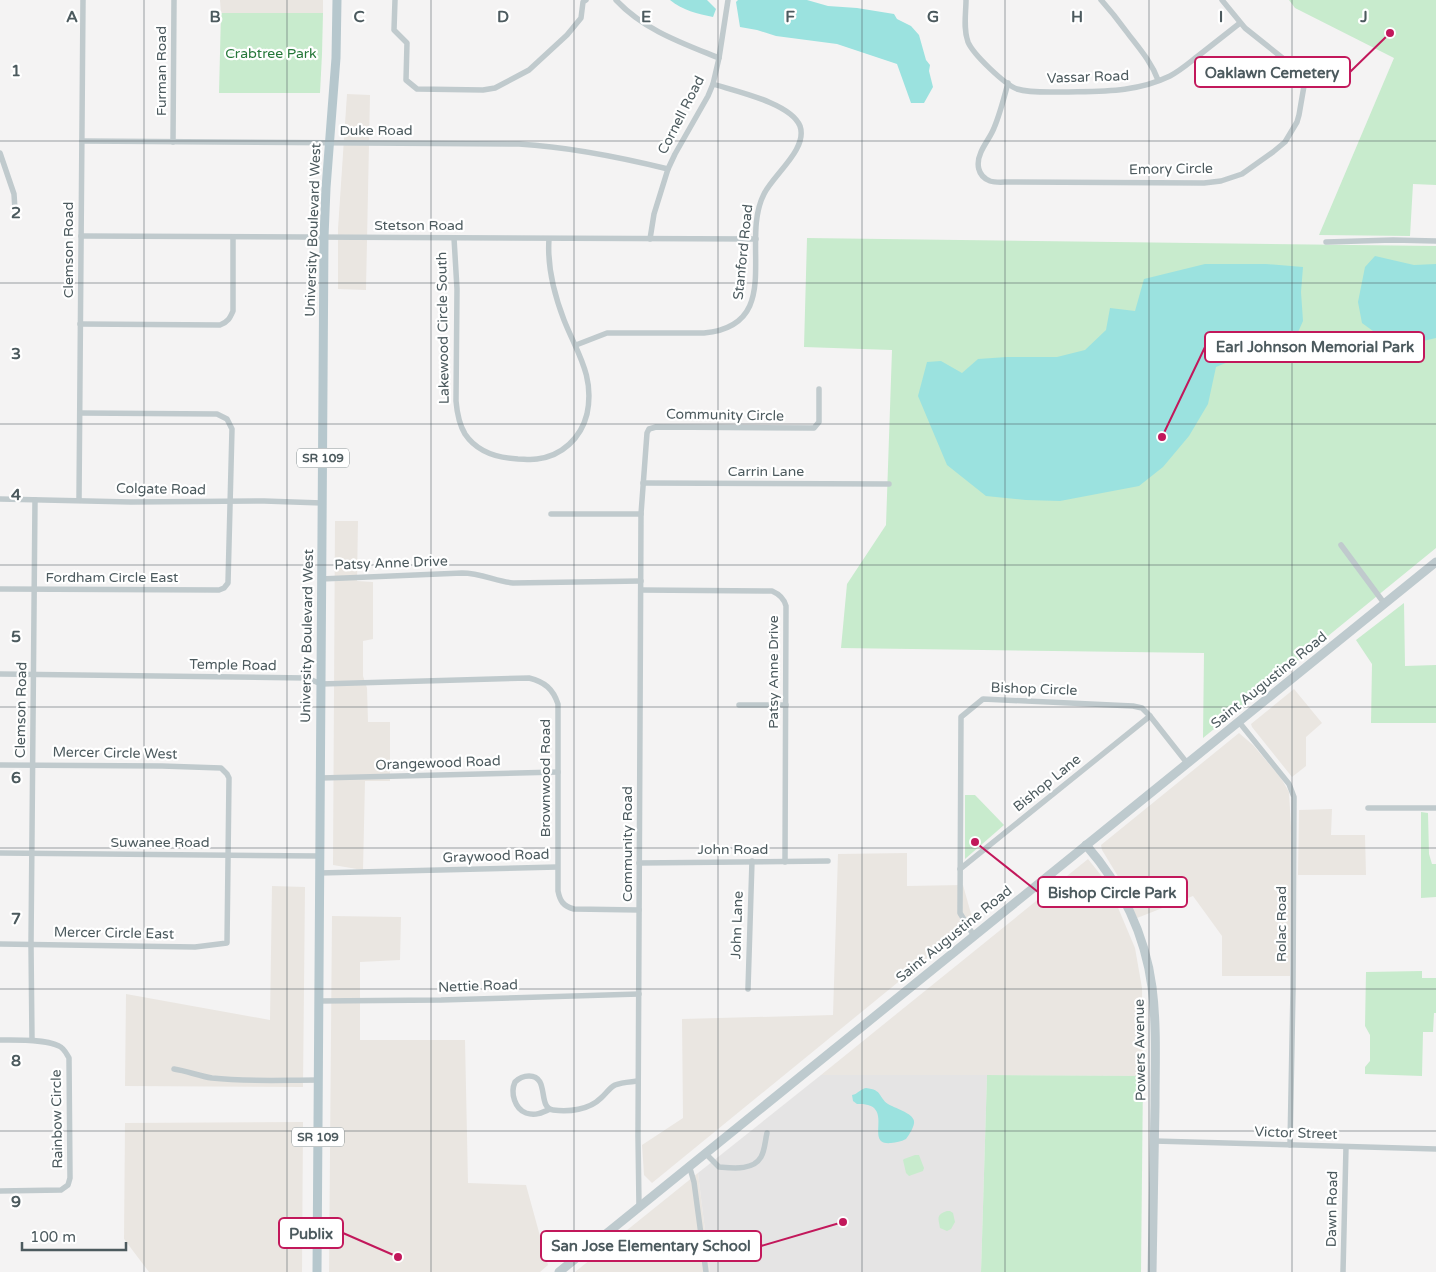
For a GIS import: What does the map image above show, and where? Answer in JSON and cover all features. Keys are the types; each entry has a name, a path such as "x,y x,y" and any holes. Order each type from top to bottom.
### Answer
{"main road":[{"name":"University Boulevard West","path":"317,1272 324,237 336,58 337,0"},
{"name":"Saint Augustine Road","path":"559,1272 1436,562"},
{"name":"Powers Avenue","path":"1086,844 1117,886 1132,916 1144,947 1152,987 1154,1010 1152,1272"}],"street":[{"name":"Clemson Road","path":"79,500 83,0"},
{"name":"Furman Road","path":"173,142 174,0"},
{"path":"395,0 394,30 407,43 406,80 417,89 481,90 496,88 529,70 567,34 580,18 583,2 586,0"},
{"path":"616,0 643,24 667,37 719,58"},
{"name":"Cornell Road","path":"650,239 658,197 674,154 713,84 728,0"},
{"path":"966,0 966,29 971,48 1008,83"},
{"path":"1101,0 1146,57 1153,67 1158,80"},
{"name":"Emory Circle","path":"1008,83 997,120 979,157 978,168 984,177 992,182 1204,183 1242,174 1285,142 1297,122 1304,82 1300,72 1240,23 1222,0"},
{"name":"Vassar Road","path":"1008,83 1016,89 1035,91 1110,91 1143,86 1171,75 1240,23"},
{"name":"Stanford Road","path":"576,345 607,333 704,333 720,331 738,322 748,311 753,299 758,216 763,197 770,184 797,150 800,139 800,125 789,112 778,105 713,84"},
{"name":"Duke Road","path":"82,141 501,143 537,145 589,152 625,158 668,169"},
{"path":"0,153 14,194 15,210"},
{"name":"Stetson Road","path":"81,236 756,239"},
{"path":"80,324 220,325 226,323 233,310 232,237"},
{"name":"Lakewood Circle South","path":"454,238 457,290 456,408 460,425 474,444 490,454 508,459 536,459 563,450 583,427 587,411 588,393 585,369 576,345"},
{"path":"549,239 548,260 550,274 565,322 576,345"},
{"path":"1326,242 1436,241"},
{"name":"Community Circle","path":"643,483 647,433 649,429 656,427 814,428 819,422 819,389"},
{"path":"80,413 217,414 227,419 232,429 231,502"},
{"name":"Carrin Lane","path":"643,483 889,484"},
{"name":"Community Road","path":"639,1206 638,994 641,514 643,483"},
{"name":"Colgate Road","path":"0,499 322,503"},
{"name":"Clemson Road","path":"32,1040 31,945 35,500"},
{"name":"Fordham Circle East","path":"0,588 219,590 224,588 229,579 231,502"},
{"path":"551,514 641,514"},
{"path":"1341,545 1384,603"},
{"name":"Patsy Anne Drive","path":"322,578 462,573 476,574 513,583 641,581"},
{"name":"Patsy Anne Drive","path":"641,590 772,591 784,600 786,606 785,862"},
{"name":"Temple Road","path":"0,674 306,678 320,684 529,678 538,680 552,690"},
{"name":"Brownwood Road","path":"552,690 558,704 558,867"},
{"name":"Bishop Circle","path":"974,936 960,913 961,717 983,699 1142,708 1187,763"},
{"path":"739,705 786,705"},
{"name":"Bishop Lane","path":"960,869 1150,716"},
{"name":"Rolac Road","path":"1238,722 1286,779 1294,797 1290,1145"},
{"name":"Mercer Circle West","path":"0,765 221,768 228,778 228,855"},
{"name":"Orangewood Road","path":"320,778 558,772"},
{"path":"1368,808 1436,808"},
{"name":"Suwanee Road","path":"0,853 319,856"},
{"name":"Mercer Circle East","path":"0,944 195,947 227,943 228,855"},
{"name":"John Lane","path":"748,989 752,861"},
{"name":"John Road","path":"639,863 828,861"},
{"name":"Graywood Road","path":"319,874 558,867 558,891 560,899 568,907 574,909 639,910"},
{"name":"Nettie Road","path":"318,1001 638,994"},
{"name":"Rainbow Circle","path":"0,1040 32,1040 61,1046 66,1051 68,1058 70,1178 68,1185 61,1190 0,1191"},
{"path":"174,1069 194,1075 220,1079 318,1080"},
{"path":"550,1109 547,1106 542,1085 537,1078 524,1076 515,1082 514,1100 519,1108 525,1112 537,1114 550,1109 570,1110 590,1106 616,1084 638,1081"},
{"path":"705,1153 719,1167 733,1168 754,1164 760,1159 767,1134"},
{"name":"Victor Street","path":"1154,1141 1436,1149"},
{"name":"Dawn Road","path":"1343,1272 1346,1147"},
{"path":"689,1165 694,1182 706,1272"}],"shaded area":[{"path":"220,0 323,0 323,13 221,13"},
{"path":"347,94 370,95 366,290 338,289 338,229"},
{"path":"335,521 358,521 357,581 373,582 373,639 363,641 363,676 367,688 368,722 390,722 390,781 365,781 363,870 333,865"},
{"path":"1294,689 1322,723 1306,737 1306,766 1292,777 1251,724"},
{"path":"1239,733 1253,745 1281,778 1289,792 1291,827 1290,976 1222,976 1222,936 1193,896 1137,918 1119,878 1102,850 1101,845"},
{"path":"1332,809 1331,835 1365,835 1366,875 1298,875 1299,810"},
{"path":"907,853 907,886 963,885 973,921 652,1183 644,1175 642,1145 683,1118 682,1019 833,1015 838,854"},
{"path":"1088,859 1108,884 1135,948 1142,988 1143,1076 821,1075"},
{"path":"272,886 305,887 303,1087 125,1086 126,994 270,1020"},
{"path":"332,916 401,917 400,960 360,962 360,1040 465,1040 468,1183 526,1185 548,1265 540,1272 329,1272"},
{"path":"821,1075 987,1075 981,1272 710,1272 698,1173"},
{"path":"303,1122 302,1272 149,1272 124,1239 125,1123"},
{"path":"698,1173 710,1272 575,1272"}],"green space":[{"path":"1289,0 1436,0 1436,185 1413,184 1410,236 1319,235 1394,58 1295,8"},
{"name":"Crabtree Park","path":"221,13 323,13 320,93 219,93"},
{"path":"807,238 1436,246 1436,548 1203,738 1204,653 841,648 847,584 886,525 892,350 804,347"},
{"path":"1404,603 1405,666 1436,665 1436,723 1371,723 1372,664 1356,640"},
{"path":"965,795 975,795 1004,825 965,859"},
{"path":"1421,812 1428,813 1429,854 1432,864 1436,864 1436,897 1421,898"},
{"path":"1422,971 1422,978 1436,978 1436,1013 1434,1013 1433,1032 1423,1032 1422,1076 1365,1074 1365,1067 1370,1061 1370,1035 1365,1026 1366,972"},
{"path":"987,1075 1143,1076 1141,1272 981,1272"},
{"path":"919,1155 924,1168 923,1171 909,1176 906,1173 903,1160"},
{"path":"947,1211 953,1213 955,1222 951,1229 947,1231 940,1228 939,1216"}],"water":[{"path":"670,0 707,0 716,9 713,17 685,9"},
{"path":"738,0 807,0 828,6 857,8 894,14 897,19 911,26 919,35 926,60 930,65 929,71 933,87 924,103 911,103 897,64 837,44 776,36 740,27 736,2"},
{"path":"1375,256 1414,265 1436,264 1436,338 1410,344 1388,338 1362,323 1358,302 1365,267"},
{"path":"1205,264 1266,264 1303,267 1301,292 1303,321 1286,359 1262,348 1216,367 1208,404 1189,436 1163,467 1139,486 1060,501 986,496 947,465 918,396 927,362 941,361 962,373 978,359 1057,357 1085,350 1106,330 1110,308 1135,311 1144,279"},
{"path":"866,1088 875,1090 888,1104 913,1118 914,1125 906,1139 891,1143 883,1142 879,1138 876,1110 869,1105 857,1104 853,1101 852,1095"}],"place":[{"name":"Oaklawn Cemetery","path":"1390,33"},
{"name":"Earl Johnson Memorial Park","path":"1162,437"},
{"name":"Bishop Circle Park","path":"975,842"},
{"name":"San Jose Elementary School","path":"843,1222"},
{"name":"Publix","path":"398,1257"}]}
